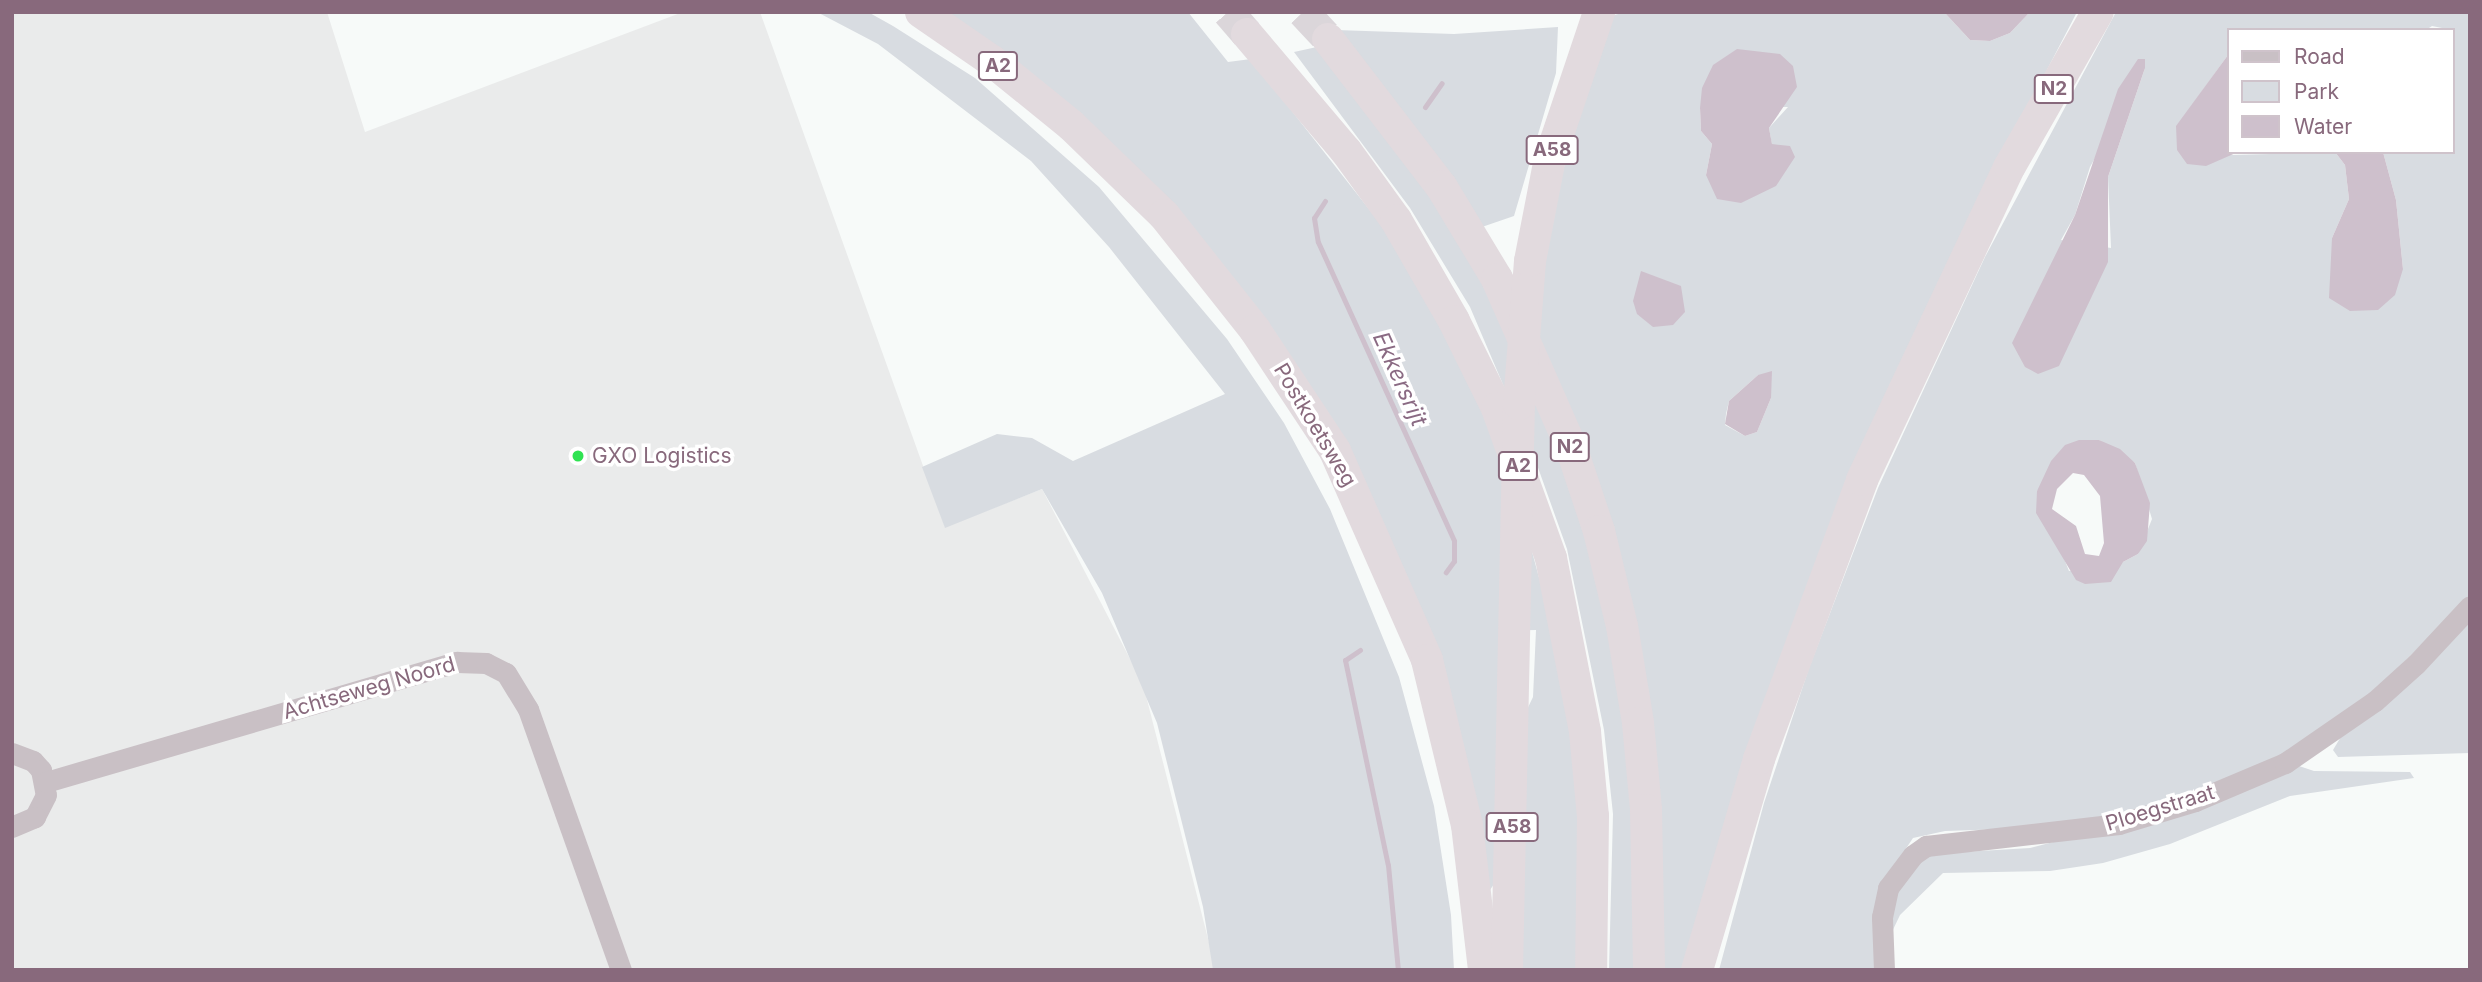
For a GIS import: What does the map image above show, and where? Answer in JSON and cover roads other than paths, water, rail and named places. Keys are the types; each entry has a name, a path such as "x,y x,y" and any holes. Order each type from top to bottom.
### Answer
{"highway":[{"name":"Postkoetsweg","path":"921,12 1071,125 1164,215 1247,318 1335,451 1382,550 1438,698 1467,825 1484,970"},
{"name":"A58","path":"1507,970 1517,684 1519,404 1530,261 1550,158 1599,12"},
{"name":"N2","path":"1697,970 1763,747 1862,480 2010,166 2098,12"},
{"name":"A2","path":"1247,34 1346,151 1396,220 1454,321 1497,408 1551,558 1585,732 1593,841 1591,970"},
{"name":"N2","path":"1328,39 1441,186 1497,279 1571,447 1599,531 1622,626 1647,810 1649,970"}],"street":[{"name":"Ploegstraat","path":"1884,970 1882,916 1888,888 1913,855 1926,846 2119,824 2195,801 2285,763 2375,701 2470,606"},
{"name":"Achtseweg Noord","path":"46,782 457,662 486,663 506,673 528,709 621,970"},
{"path":"12,753 33,761 46,782 42,807 24,824 12,827"}],"water":[{"path":"1944,12 2030,12 2010,33 1990,41 1970,40"},
{"path":"1737,49 1780,54 1793,66 1797,87 1769,128 1772,144 1790,146 1795,157 1776,186 1741,203 1717,199 1706,175 1712,144 1701,131 1700,108 1702,88 1713,65"},
{"path":"2226,58 2226,154 2233,154 2206,166 2187,164 2177,150 2176,126"},
{"path":"2138,59 2145,59 2145,68 2108,177 2108,262 2059,366 2038,374 2025,367 2012,343 2075,215 2118,89"},
{"path":"2337,154 2384,154 2396,200 2403,269 2395,295 2378,310 2350,311 2329,298 2332,238 2349,199 2345,165"},
{"path":"1641,271 1681,286 1685,312 1673,325 1653,327 1637,314 1633,301"},
{"path":"1772,371 1771,398 1757,432 1745,436 1725,424 1729,401 1758,375"},
{"path":"2079,440 2099,440 2120,449 2135,463 2150,503 2147,541 2138,554 2123,562 2111,582 2085,584 2076,580 2036,513 2037,491 2051,461 2065,445","holes":["2073,473 2084,475 2100,496 2104,543 2099,556 2085,554 2076,526 2052,509 2057,489"]}],"waterway":[{"name":"Ekkersrijt","path":"1425,107 1442,83"},
{"name":"Ekkersrijt","path":"1325,201 1314,218 1318,242 1454,541 1454,561 1446,572"},
{"name":"Ekkersrijt","path":"1360,650 1345,660 1388,865 1398,970"}],"tunnel":[{"path":"1228,12 1247,34"},
{"path":"1303,12 1328,39"}],"place":[{"name":"GXO Logistics","path":"578,456"}]}
